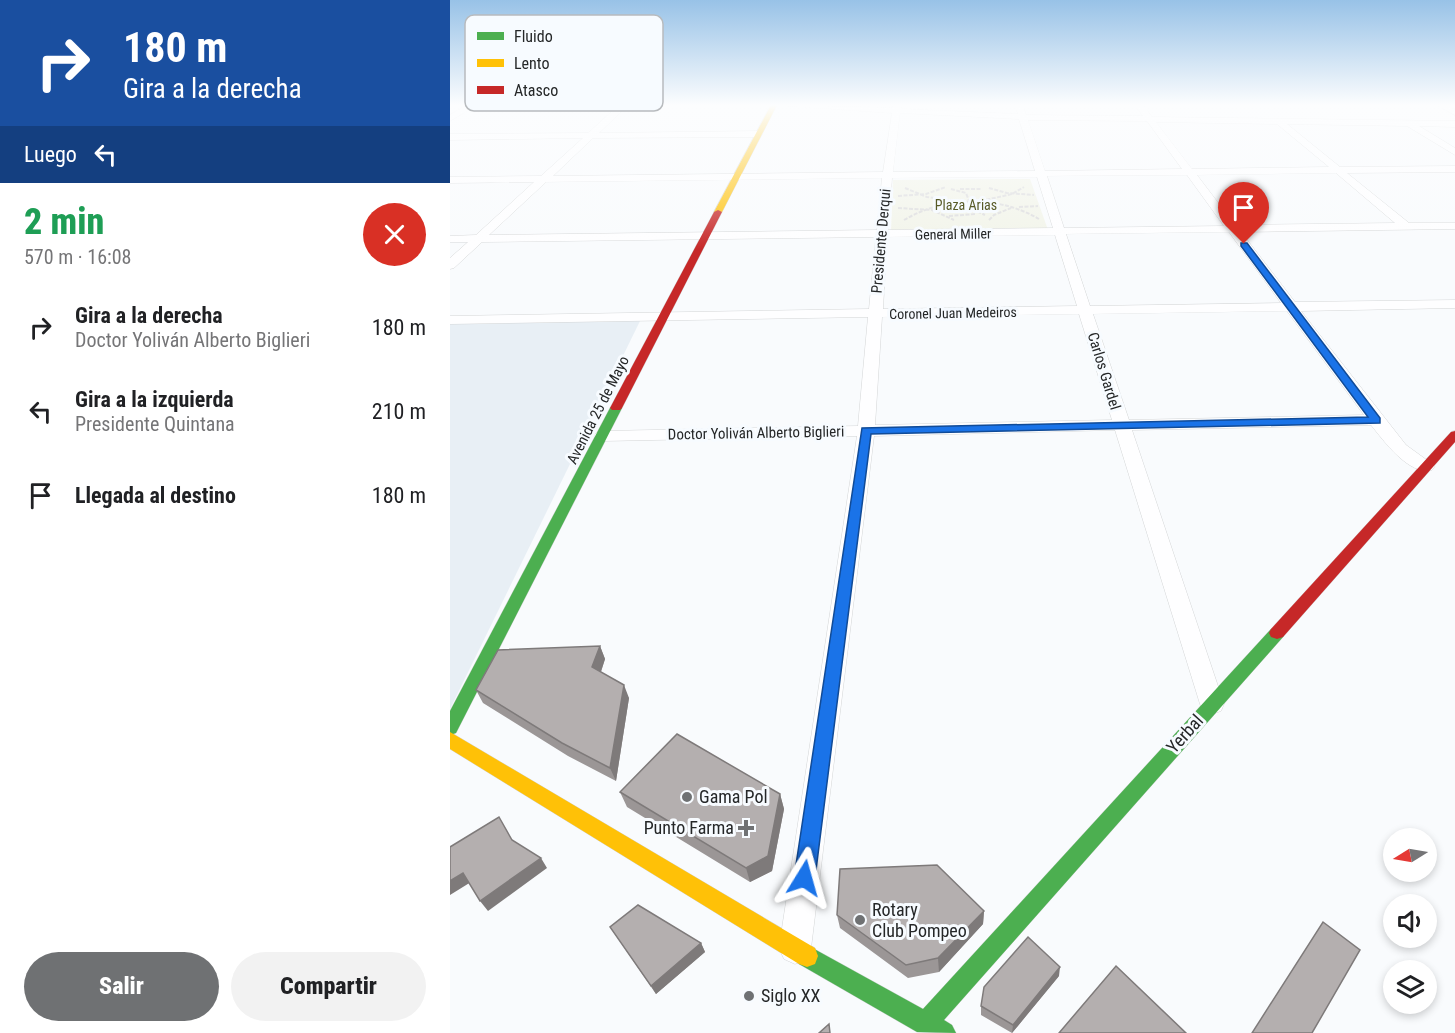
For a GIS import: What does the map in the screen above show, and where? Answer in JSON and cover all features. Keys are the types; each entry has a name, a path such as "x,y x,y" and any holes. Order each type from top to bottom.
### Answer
{"main road":[{"name":"Avenida 25 de Mayo","path":"450,728 749,153"},
{"name":"Yerbal","path":"929,1030 1212,704 1455,435"},
{"path":"450,740 929,1030"}],"street":[{"path":"450,265 571,153"},
{"name":"Presidente Derqui","path":"795,948 866,431 875,314 891,235 889,190 892,153"},
{"name":"Carlos Gardel","path":"1030,153 1034,175 1049,201 1054,232 1086,311 1120,426 1212,704"},
{"path":"1174,153 1376,420 1400,449 1426,466"},
{"path":"1317,153 1405,226"},
{"path":"450,180 737,178 889,190 948,176 1455,169"},
{"name":"General Miller","path":"450,239 891,235 1405,226 1452,228"},
{"name":"Coronel Juan Medeiros","path":"450,320 1455,304"},
{"name":"Doctor Yoliván Alberto Biglieri","path":"603,436 1376,420"}],"path":[{"path":"889,190 968,202 1012,194 1027,184 1034,175"},
{"path":"945,188 950,182 948,176"},
{"path":"982,176 981,181 988,187 1049,201"},
{"path":"967,197 988,187"},
{"path":"889,190 906,188 921,195 945,188 981,189"},
{"path":"953,189 966,193 969,206 985,215"},
{"path":"889,190 925,209 949,216 965,213 992,216 1015,208 1049,201"},
{"path":"975,201 1015,208 1035,216 1054,232"},
{"path":"891,235 903,220 925,209 962,202"},
{"path":"955,215 969,206"},
{"path":"949,216 956,225 952,234"},
{"path":"992,216 988,225 995,233"}],"shaded area":[{"path":"641,319 450,709 450,322"}],"green space":[{"name":"Plaza Arias","path":"1030,179 1048,230 891,232 893,180"}],"building":[{"path":"600,646 592,667 624,685 610,768 562,743 476,690 498,650"},
{"path":"677,734 780,794 768,856 746,868 620,792"},
{"path":"499,817 512,840 541,858 480,901 463,873 450,881 450,847"},
{"path":"937,865 984,911 938,958 906,965 837,915 840,869"},
{"path":"638,905 701,943 651,986 610,927"},
{"path":"1323,922 1360,950 1312,1033 1252,1033"},
{"path":"1028,937 1060,967 1013,1025 981,1006 984,987"},
{"path":"1116,966 1186,1033 1059,1033"},
{"path":"829,1024 830,1033 819,1033"}],"traffic: fast":[{"path":"450,728 616,408"},
{"path":"925,1024 1277,633"},
{"path":"807,956 867,992 944,1033"}],"traffic: slow":[{"path":"718,212 749,153"},
{"path":"450,740 807,956"}],"traffic: jam":[{"path":"616,408 718,212"},
{"path":"1277,633 1455,435"}],"place":[{"name":"Gama Pol","path":"687,797"},
{"name":"Punto Farma","path":"746,828"},
{"name":"Rotary Club Pompeo","path":"860,920"},
{"name":"Siglo XX","path":"749,996"}],"route":[{"path":"804,878 866,431 1376,420 1244,244"}]}
